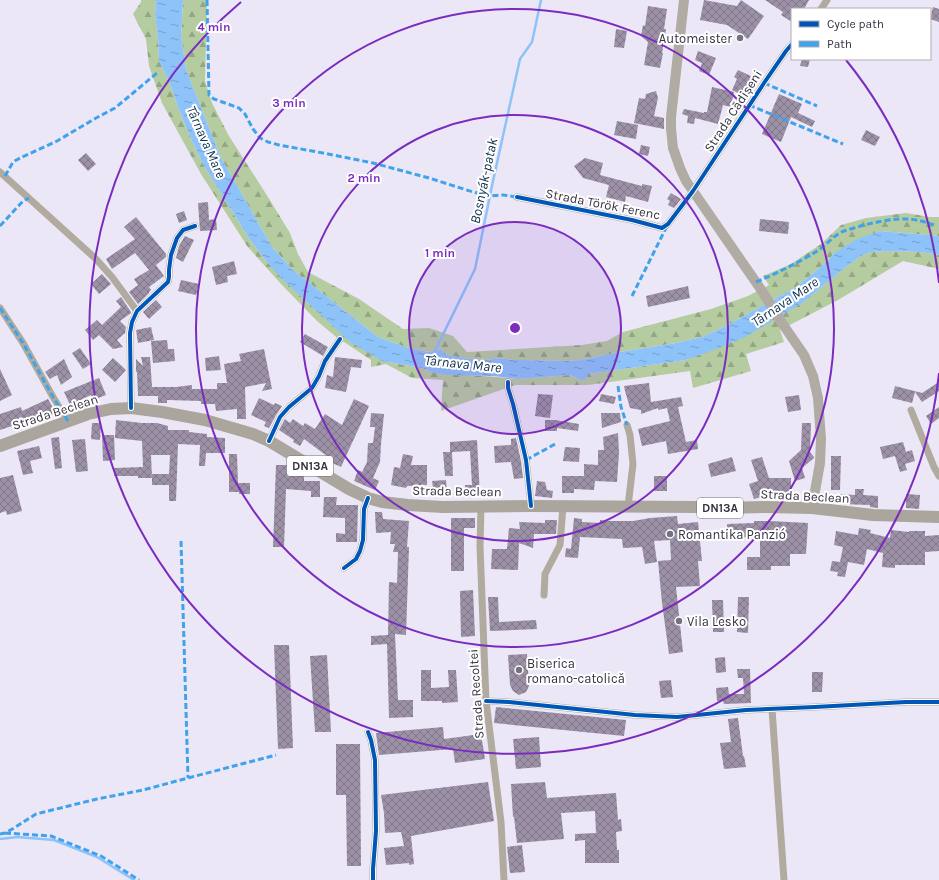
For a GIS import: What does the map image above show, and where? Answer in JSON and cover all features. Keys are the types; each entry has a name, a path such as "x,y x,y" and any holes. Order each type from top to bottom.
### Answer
{"main road":[{"path":"684,0 671,117 675,157 692,191 762,291 804,355 813,376 818,398 821,439 820,463 812,508"},
{"name":"Strada Beclean","path":"0,446 88,414 111,409 131,408 205,420 248,432 269,441 349,489 368,498 382,502 443,507 628,506 812,508 873,515 939,517"}],"street":[{"name":"Strada Cădișeni","path":"692,191 768,76 791,45"},
{"path":"0,172 96,259 112,277 137,311"},
{"name":"Strada Török Ferenc","path":"517,197 632,220 662,228 668,224 692,191"},
{"path":"131,408 130,333 132,322 137,311 168,282 171,255 177,238 183,230 195,226"},
{"path":"0,308 23,343 68,421"},
{"path":"269,441 280,417 312,388 325,361 340,339"},
{"path":"508,382 508,388 526,460 531,506"},
{"path":"911,410 939,476"},
{"path":"627,425 630,435 633,464 628,506"},
{"path":"344,568 356,559 360,551 363,540 364,509 368,498"},
{"name":"Strada Recoltei","path":"481,506 480,546 486,701 500,822 504,880"},
{"path":"544,595 546,574 560,546 563,506"},
{"path":"486,701 635,715 677,717 772,708 939,702"},
{"path":"772,708 784,880"},
{"path":"368,732 371,740 374,760 376,831 373,880"}],"green space":[{"path":"141,0 156,0 155,15 159,61 170,83 179,110 204,166 250,240 267,262 382,361 422,368 431,372 518,379 570,375 579,379 589,374 686,360 804,302 842,270 861,256 871,252 921,252 939,255 939,269 903,261 838,300 780,330 784,342 746,354 751,371 693,388 690,371 588,385 515,385 441,411 443,380 412,378 386,364 371,367 371,360 335,336 317,321 247,246 201,174 162,103 149,66 146,39 133,14"},
{"path":"183,0 207,0 205,81 212,103 229,136 290,233 298,254 308,272 359,299 403,329 429,328 453,336 467,352 582,345 607,341 623,332 711,309 748,296 769,285 763,276 791,264 821,244 841,225 866,218 906,213 939,217 939,236 880,231 834,253 827,262 796,287 726,326 702,337 676,343 581,360 564,361 514,360 500,358 486,360 469,359 447,355 441,349 429,352 408,348 378,337 293,270 272,247 220,156 186,69 181,36"}],"water":[{"name":"Târnava Mare","path":"156,0 183,0 181,36 186,69 220,156 272,247 293,270 378,337 408,348 429,352 441,349 447,355 469,359 486,360 500,358 514,360 581,360 702,337 726,326 796,287 827,262 834,253 857,239 880,231 939,236 939,255 921,252 871,252 861,256 842,270 804,302 745,337 686,360 589,374 585,380 570,375 518,379 495,376 448,375 431,372 422,368 382,361 350,342 282,279 250,240 204,166 179,110 170,83 159,61 155,15"}],"building":[{"path":"704,0 737,6 741,0 764,16 748,39 727,25 700,20"},
{"path":"765,0 809,0 805,8 791,8 791,21 781,15 783,12"},
{"path":"648,6 667,9 664,29 666,29 660,68 644,65 648,42 641,36 643,25 645,26"},
{"path":"933,7 939,9 939,22 931,19"},
{"path":"616,29 627,31 624,48 614,47"},
{"path":"698,51 716,58 709,75 699,71 702,63 695,60"},
{"path":"802,60 810,60 808,67 800,66"},
{"path":"738,70 757,79 753,87 751,86 746,97 732,90 737,79 734,77"},
{"path":"712,87 734,92 731,107 723,105 718,124 695,118 694,124 687,123 688,116 682,114 684,109 704,113 707,112"},
{"path":"656,91 658,98 654,116 664,118 664,129 634,123 639,98 645,99 646,94"},
{"path":"779,94 802,104 798,113 815,121 812,127 791,117 781,142 762,134"},
{"path":"617,121 638,125 636,139 614,135"},
{"path":"866,130 880,137 875,146 861,140"},
{"path":"641,145 650,147 648,156 639,154"},
{"path":"86,153 96,164 88,171 78,160"},
{"path":"585,158 603,163 600,175 642,186 642,184 652,186 648,202 626,196 625,202 606,197 609,185 583,178 574,166"},
{"path":"671,193 681,199 674,208 668,205 670,201 667,199"},
{"path":"208,202 209,220 216,219 217,230 200,231 198,203"},
{"path":"184,211 187,220 179,223 176,214"},
{"path":"136,217 166,254 166,257 156,265 164,276 149,287 151,290 138,304 129,292 138,285 134,279 149,270 135,253 112,269 106,259 135,239 124,227"},
{"path":"760,219 789,222 788,234 759,231"},
{"path":"185,236 194,240 183,262 176,258 179,246"},
{"path":"234,261 237,274 227,276 228,282 216,285 212,267"},
{"path":"102,274 111,284 99,294 91,284"},
{"path":"181,280 199,284 196,295 178,291"},
{"path":"688,286 690,298 648,307 646,296"},
{"path":"121,297 131,313 120,321 126,327 125,333 117,340 123,347 113,349 99,335 93,340 85,330 97,320 102,325 121,307 116,301"},
{"path":"156,300 162,307 149,319 143,312"},
{"path":"151,327 154,340 138,343 136,330"},
{"path":"305,334 328,347 323,356 300,342"},
{"path":"167,340 168,349 174,349 175,361 153,363 151,341"},
{"path":"80,348 91,364 83,369 72,353"},
{"path":"264,349 272,389 262,391 266,383 245,387 246,419 237,419 237,409 216,411 215,404 201,404 201,401 167,400 167,403 158,403 158,396 138,396 136,359 143,366 141,357 150,357 152,387 192,385 192,389 217,389 217,383 227,383 224,364 241,361 239,354"},
{"path":"219,356 221,370 206,371 205,358"},
{"path":"335,357 362,360 361,368 351,367 346,392 325,388 327,375 333,377"},
{"path":"113,358 126,370 115,382 102,370"},
{"path":"64,359 72,377 61,385 57,375 50,379 45,372"},
{"path":"0,369 12,395 0,401"},
{"path":"99,378 106,395 93,400 91,395 70,405 64,392"},
{"path":"939,382 939,391 922,402 915,392 912,403 892,398 895,386 922,393"},
{"path":"649,383 651,402 681,397 683,406 678,407 686,442 697,440 698,449 668,454 666,441 642,446 638,429 670,421 667,408 658,410 658,408 641,414 641,410 630,408 624,386"},
{"path":"538,394 553,395 550,418 535,416"},
{"path":"601,394 616,397 614,404 599,401"},
{"path":"799,395 801,410 788,412 785,397"},
{"path":"259,398 274,405 275,403 282,406 269,428 264,426 266,422 251,415"},
{"path":"48,399 56,413 48,416 46,412 27,421 0,430 0,414 21,407 22,411"},
{"path":"354,399 369,406 341,467 326,460 327,456 304,439 300,446 279,430 285,419 290,423 293,419 303,426 305,423 315,429 325,414 342,425"},
{"path":"939,407 939,418 931,424 926,416"},
{"path":"371,413 384,414 380,462 373,478 379,481 375,490 354,481 358,470 362,472 367,462 368,443 373,443 375,427 370,427"},
{"path":"601,413 620,413 621,422 602,428"},
{"path":"116,420 157,423 168,426 168,430 189,430 189,432 207,434 207,437 225,438 225,453 206,453 205,466 199,466 200,445 178,444 176,501 169,501 169,485 152,485 152,478 138,478 138,476 114,476 114,468 143,467 142,441 115,438","holes":["151,455 170,455 169,474 152,474 152,478"]},
{"path":"545,420 579,424 578,431 557,428 557,431 545,431"},
{"path":"92,423 101,423 100,440 91,439"},
{"path":"802,423 811,423 810,452 814,458 802,468 805,478 795,481 789,461 801,450"},
{"path":"618,433 619,453 617,482 595,481 594,490 574,489 574,493 562,493 562,476 584,476 584,464 598,465 598,450 604,450 603,437"},
{"path":"102,435 114,435 115,460 103,461"},
{"path":"59,437 62,468 55,469 51,438"},
{"path":"516,438 523,478 514,479 511,462 495,463 494,446 511,445 511,439"},
{"path":"85,439 88,471 76,472 72,440"},
{"path":"477,440 480,496 466,497 465,485 472,485 470,451 452,452 453,476 445,476 443,452 450,452 450,442"},
{"path":"903,442 906,452 912,450 915,461 905,464 907,470 900,472 895,456 883,459 880,447"},
{"path":"39,446 42,458 30,461 33,473 23,475 17,451"},
{"path":"565,447 580,448 579,462 563,461"},
{"path":"229,454 237,454 238,483 250,483 250,494 229,492"},
{"path":"403,454 413,456 411,465 427,465 427,485 407,486 406,488 391,485 394,467 400,468"},
{"path":"831,456 841,456 840,490 831,490"},
{"path":"732,457 736,471 711,477 708,464"},
{"path":"762,457 769,478 791,478 791,496 768,495 754,499 749,484 758,481 751,460"},
{"path":"276,465 287,465 286,471 304,473 304,481 320,481 320,497 311,497 311,491 286,489 284,547 273,547"},
{"path":"13,475 22,511 7,515 6,511 0,513 0,478"},
{"path":"654,476 667,476 667,491 654,491"},
{"path":"446,480 447,492 434,494 432,481"},
{"path":"537,481 545,482 547,490 553,491 552,498 535,496"},
{"path":"855,489 864,489 863,495 878,496 878,508 870,507 870,505 839,504 839,494 855,495"},
{"path":"906,494 920,495 919,509 906,508"},
{"path":"324,497 337,497 336,505 358,505 357,542 336,542 336,533 345,534 345,518 323,517"},
{"path":"375,512 382,512 383,519 409,521 407,547 409,547 406,635 395,634 398,700 413,700 413,717 389,718 387,644 371,645 371,636 388,635 389,582 397,583 398,552 393,552 395,544 390,544 391,532 376,533"},
{"path":"677,516 678,524 698,522 702,561 698,561 700,586 676,587 683,652 669,654 658,561 671,560 670,540 654,541 657,562 645,564 642,547 623,548 622,539 580,537 578,558 565,557 566,548 571,549 574,518 582,519 582,522 600,523 600,520 633,521"},
{"path":"451,518 475,518 475,528 464,528 464,571 451,571"},
{"path":"545,520 557,520 556,534 534,534 533,548 519,543 518,570 491,569 492,549 507,549 509,528 520,529 519,522 545,523"},
{"path":"754,521 808,523 806,554 790,554 790,566 771,566 771,570 747,570 747,557 760,557 760,539 754,539 754,537 727,538 727,524 754,523"},
{"path":"859,528 871,530 870,533 890,538 891,530 909,532 925,531 925,536 939,535 939,551 925,552 925,565 895,565 895,568 882,567 883,553 867,549 864,565 848,562 845,577 837,576 838,572 830,571 832,561 840,562 843,547 834,545 836,531 858,535"},
{"path":"473,590 475,636 461,637 460,591"},
{"path":"488,597 498,597 499,622 536,620 537,629 490,631"},
{"path":"738,597 749,597 748,633 737,632"},
{"path":"712,600 723,600 724,632 713,632"},
{"path":"274,645 289,645 293,748 278,749"},
{"name":"Biserica romano-catolică","path":"527,654 529,686 526,692 519,695 513,691 510,685 508,655"},
{"path":"327,655 331,732 315,732 310,656"},
{"path":"725,657 726,672 716,673 715,658"},
{"path":"737,669 750,669 751,703 724,704 723,701 717,701 716,688 728,687 729,694 744,694 743,678 738,678"},
{"path":"421,670 431,670 431,688 449,687 448,670 456,670 458,702 442,703 442,701 421,701"},
{"path":"812,672 823,672 822,692 812,692"},
{"path":"671,680 673,697 661,698 659,681"},
{"path":"496,707 626,720 624,736 494,723"},
{"path":"738,718 746,767 724,769 720,743 731,742 728,719"},
{"path":"443,727 444,739 481,734 485,759 455,763 453,749 379,755 376,733"},
{"path":"539,737 541,767 516,769 513,739"},
{"path":"336,744 360,744 361,866 347,866 346,795 336,795"},
{"path":"488,782 494,821 411,836 414,864 386,865 384,848 404,846 401,832 385,833 381,795"},
{"path":"545,782 547,798 616,793 618,820 621,819 622,831 616,832 617,850 619,850 619,863 585,863 585,840 575,841 575,834 596,833 595,811 561,813 564,839 517,843 513,817 511,784"},
{"path":"522,845 525,872 510,873 507,847"}],"waterway":[{"name":"Bosnyák-patak","path":"434,353 475,269 520,59 532,42 541,0"},
{"path":"0,839 17,837 54,840 97,857 134,880"}],"marked path":[{"path":"207,0 209,95 214,99 239,108 245,114 260,138 279,145 373,163 490,196 503,195 517,197"},
{"path":"5,176 13,162 57,141 115,108 157,73"},
{"path":"764,83 817,106"},
{"path":"749,105 843,144"},
{"path":"0,226 23,201 29,198"},
{"path":"756,282 819,250 837,235 846,230 864,225 899,219 915,220 934,225"},
{"path":"632,296 667,226"},
{"path":"0,308 23,343 68,421"},
{"path":"618,386 621,407 627,425"},
{"path":"526,460 557,443"},
{"path":"181,541 188,778"},
{"path":"0,834 5,833 36,814 97,799 143,790 276,755"},
{"path":"5,833 51,836 101,856 139,880"}],"cycle path":[{"path":"517,197 632,220 662,228 668,224 693,191 764,83 791,45"},
{"path":"131,408 130,333 132,322 137,311 168,282 171,255 177,238 183,230 195,226"},
{"path":"269,441 280,417 289,407 312,388 325,361 340,339"},
{"path":"508,382 508,388 526,460 531,506"},
{"path":"344,568 356,559 360,551 363,540 364,509 368,498"},
{"path":"486,701 635,715 677,717 746,710 906,702 939,702"},
{"path":"368,732 375,760 376,831 373,880"}],"place":[{"name":"Automeister","path":"740,38"},
{"name":"Romantika Panzió","path":"670,534"},
{"name":"Vila Lesko","path":"679,621"},
{"name":"Biserica romano-catolică","path":"519,670"}]}
